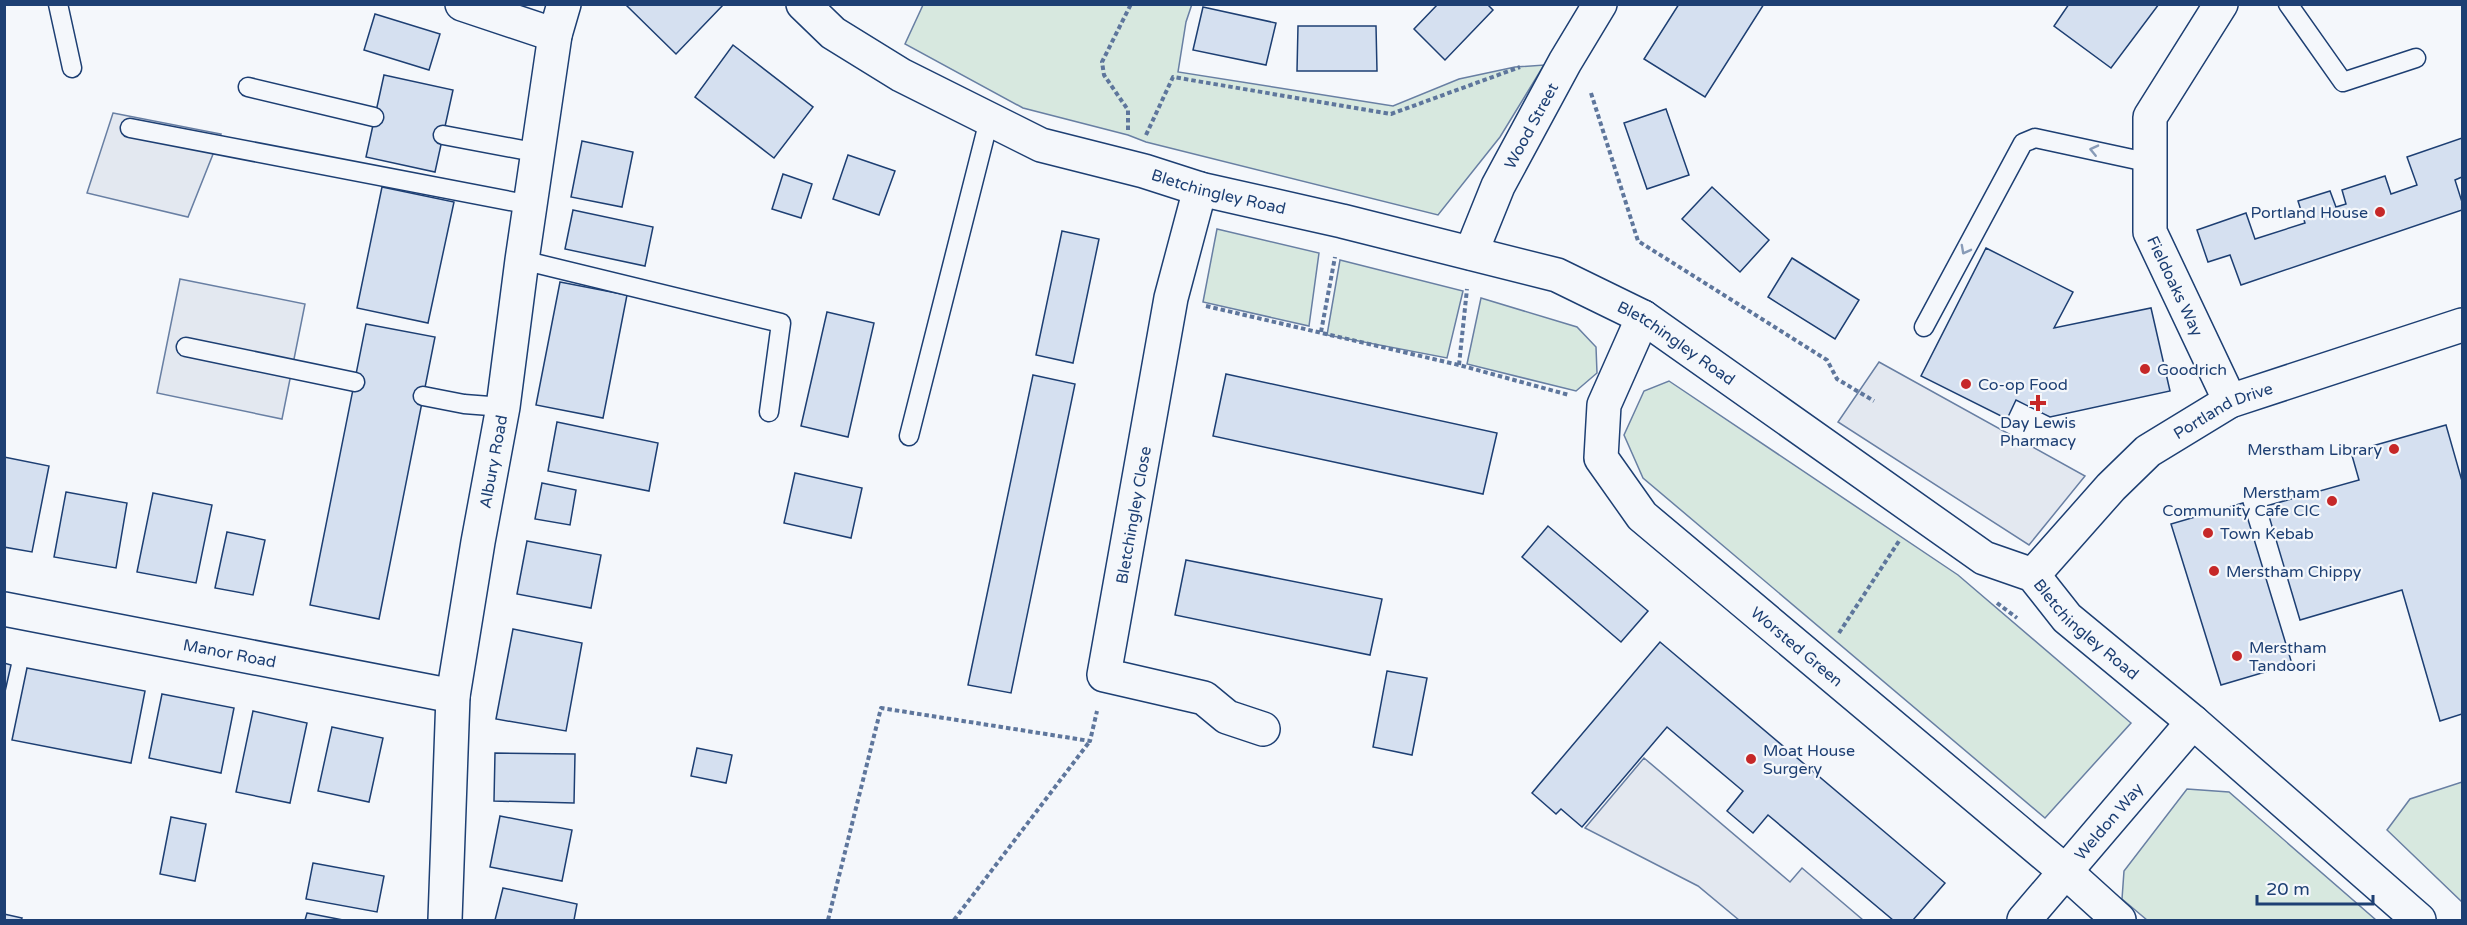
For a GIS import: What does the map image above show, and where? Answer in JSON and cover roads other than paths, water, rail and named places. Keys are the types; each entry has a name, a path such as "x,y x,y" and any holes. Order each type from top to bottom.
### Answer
{"street":[{"path":"462,4 555,35"},
{"name":"Albury Road","path":"445,921 453,696 503,407 555,35 564,4"},
{"name":"Bletchingley Road","path":"803,4 833,33 892,69 1041,145 1144,171 1200,189 1342,221 1557,275 1643,317 1984,558 2033,575 2067,618 2193,722 2419,921"},
{"name":"Wood Street","path":"1471,253 1498,186 1565,62 1600,4"},
{"name":"Fieldoaks Way","path":"2221,4 2150,117 2150,232 2230,401"},
{"name":"Bletchingley Close","path":"1200,189 1171,298 1104,675 1204,698 1227,717 1263,729"},
{"name":"Worsted Green","path":"1643,317 1604,405 1601,458 1642,516 2066,872 2119,921"},
{"name":"Portland Drive","path":"2033,575 2111,487 2148,451 2230,401 2463,326"},
{"name":"Manor Road","path":"4,609 453,696"},
{"name":"Weldon Way","path":"2024,921 2193,722"}],"lane":[{"path":"58,4 72,68"},
{"path":"2288,4 2343,82 2416,58"},
{"path":"248,87 374,117"},
{"path":"909,436 989,120"},
{"path":"130,128 531,205"},
{"path":"443,135 539,153"},
{"path":"1924,327 2024,143 2035,138 2151,163"},
{"path":"522,260 781,323 769,412"},
{"path":"186,347 355,382"},
{"path":"423,396 464,404 503,407"}],"place":[{"name":"Portland House","path":"2380,212"},
{"name":"Goodrich","path":"2145,369"},
{"name":"Co-op Food","path":"1966,384"},
{"name":"Day Lewis Pharmacy","path":"2038,403"},
{"name":"Merstham Library","path":"2394,449"},
{"name":"Merstham Community Cafe CIC","path":"2332,501"},
{"name":"Town Kebab","path":"2208,533"},
{"name":"Merstham Chippy","path":"2214,571"},
{"name":"Merstham Tandoori","path":"2237,656"},
{"name":"Moat House Surgery","path":"1751,759"}]}
